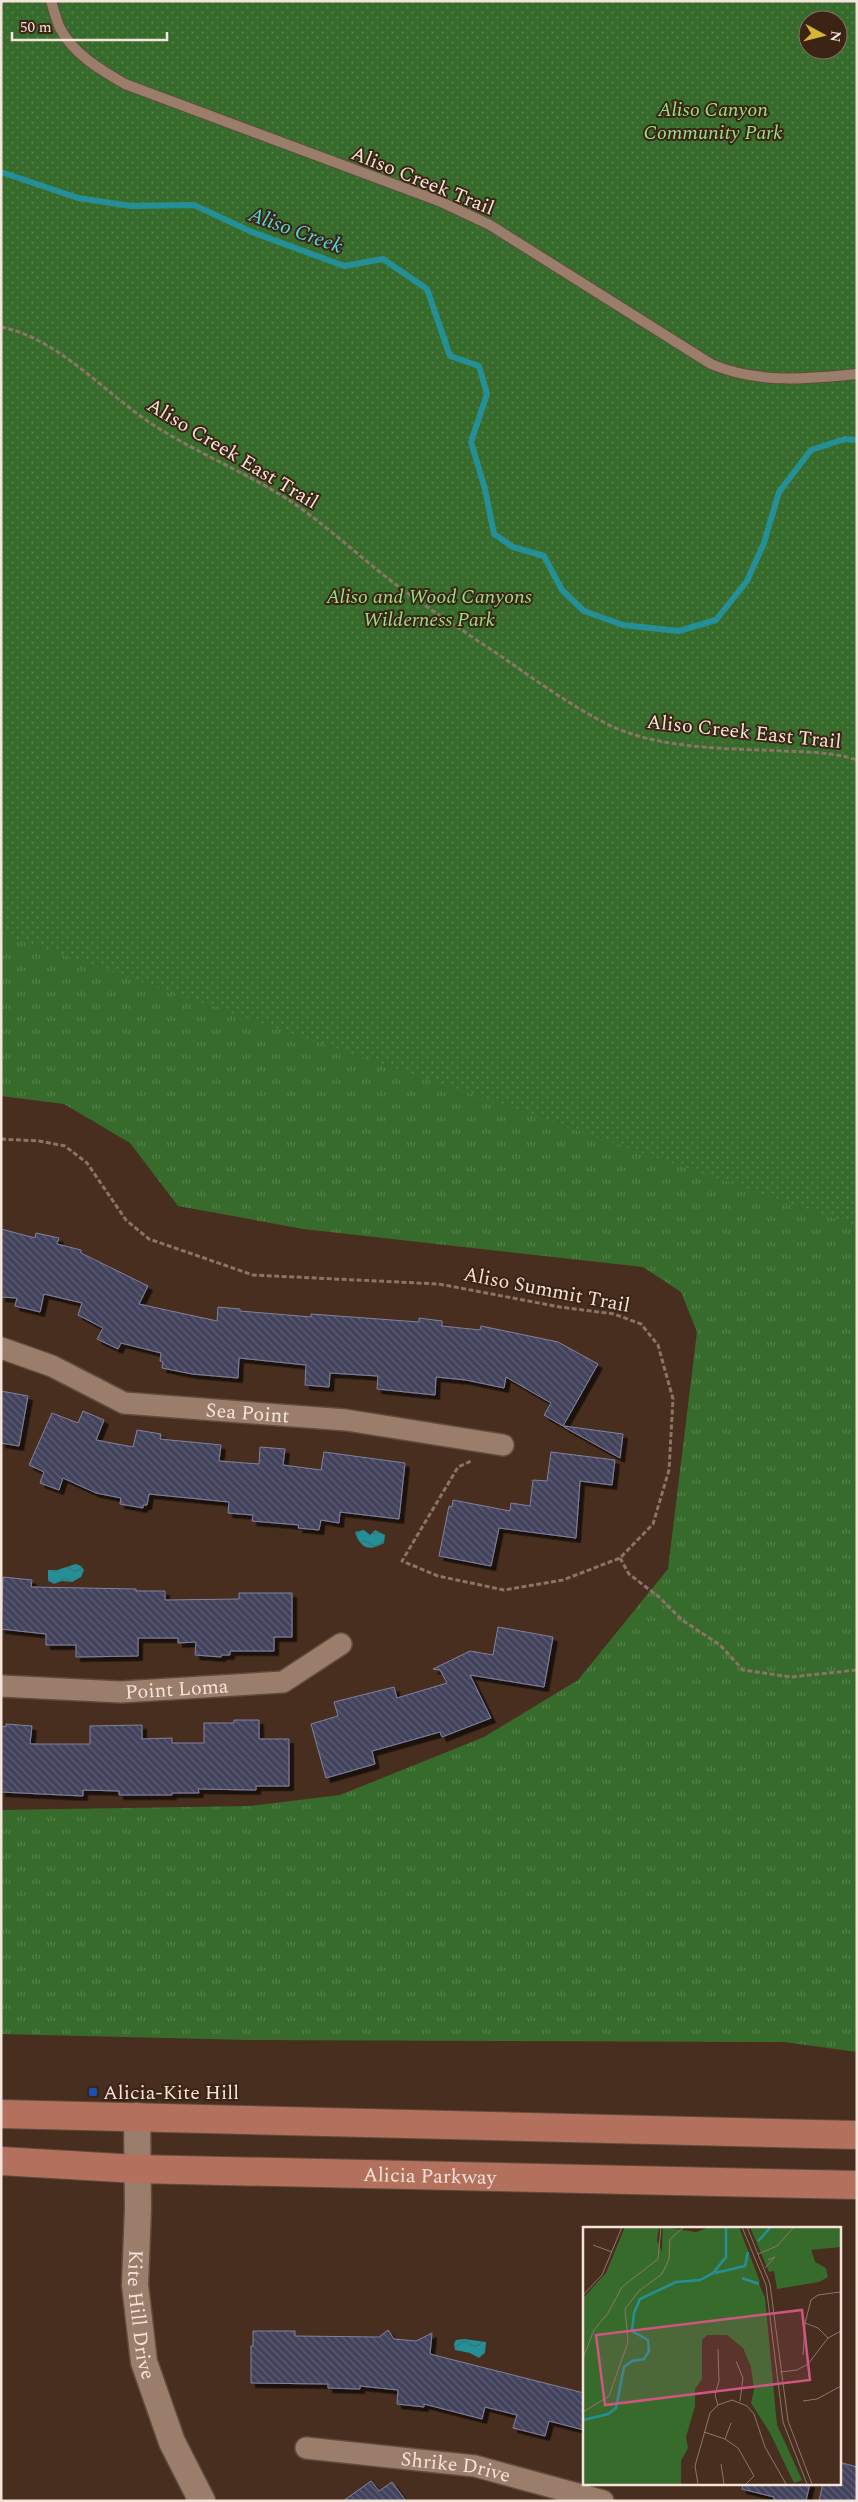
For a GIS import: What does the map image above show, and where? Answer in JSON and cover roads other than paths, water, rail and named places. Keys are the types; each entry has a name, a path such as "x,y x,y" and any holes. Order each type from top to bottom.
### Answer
{"main road":[{"path":"1,2114 137,2116 585,2130 857,2135"},
{"name":"Alicia Parkway","path":"1,2161 137,2169 857,2185"}],"street":[{"name":"Sea Point","path":"1,1348 52,1366 124,1403 346,1420 503,1445"},
{"name":"Point Loma","path":"1,1686 121,1692 283,1682 340,1644"},
{"name":"Kite Hill Drive","path":"137,2116 135,2285 144,2362 172,2442 202,2501"},
{"name":"Shrike Drive","path":"306,2448 475,2466 603,2501"}],"lane":[{"name":"Aliso Creek Trail","path":"51,1 60,28 76,50 99,70 125,84 439,201 490,225 711,364 728,372 799,380 857,374"}],"water":[{"path":"364,1530 370,1535 375,1530 385,1535 384,1543 370,1548 362,1545 355,1532"},
{"path":"76,1564 84,1570 81,1577 72,1582 62,1581 54,1584 48,1581 48,1570 57,1570"},
{"path":"464,2339 486,2342 485,2353 479,2358 470,2353 455,2350 454,2344 456,2340"}],"waterway":[{"name":"Aliso Creek","path":"1,172 78,198 131,206 194,205 252,232 344,266 383,259 427,289 450,356 479,366 487,394 471,442 485,489 494,534 513,547 544,556 562,590 584,611 623,625 679,631 716,620 747,581 764,543 779,492 811,450 845,439 857,440"}],"place":[{"name":"Alicia-Kite Hill","path":"93,2092"}],"park label":[{"name":"Aliso Canyon Community Park","path":"713,120"},
{"name":"Aliso and Wood Canyons Wilderness Park","path":"429,608"}]}
